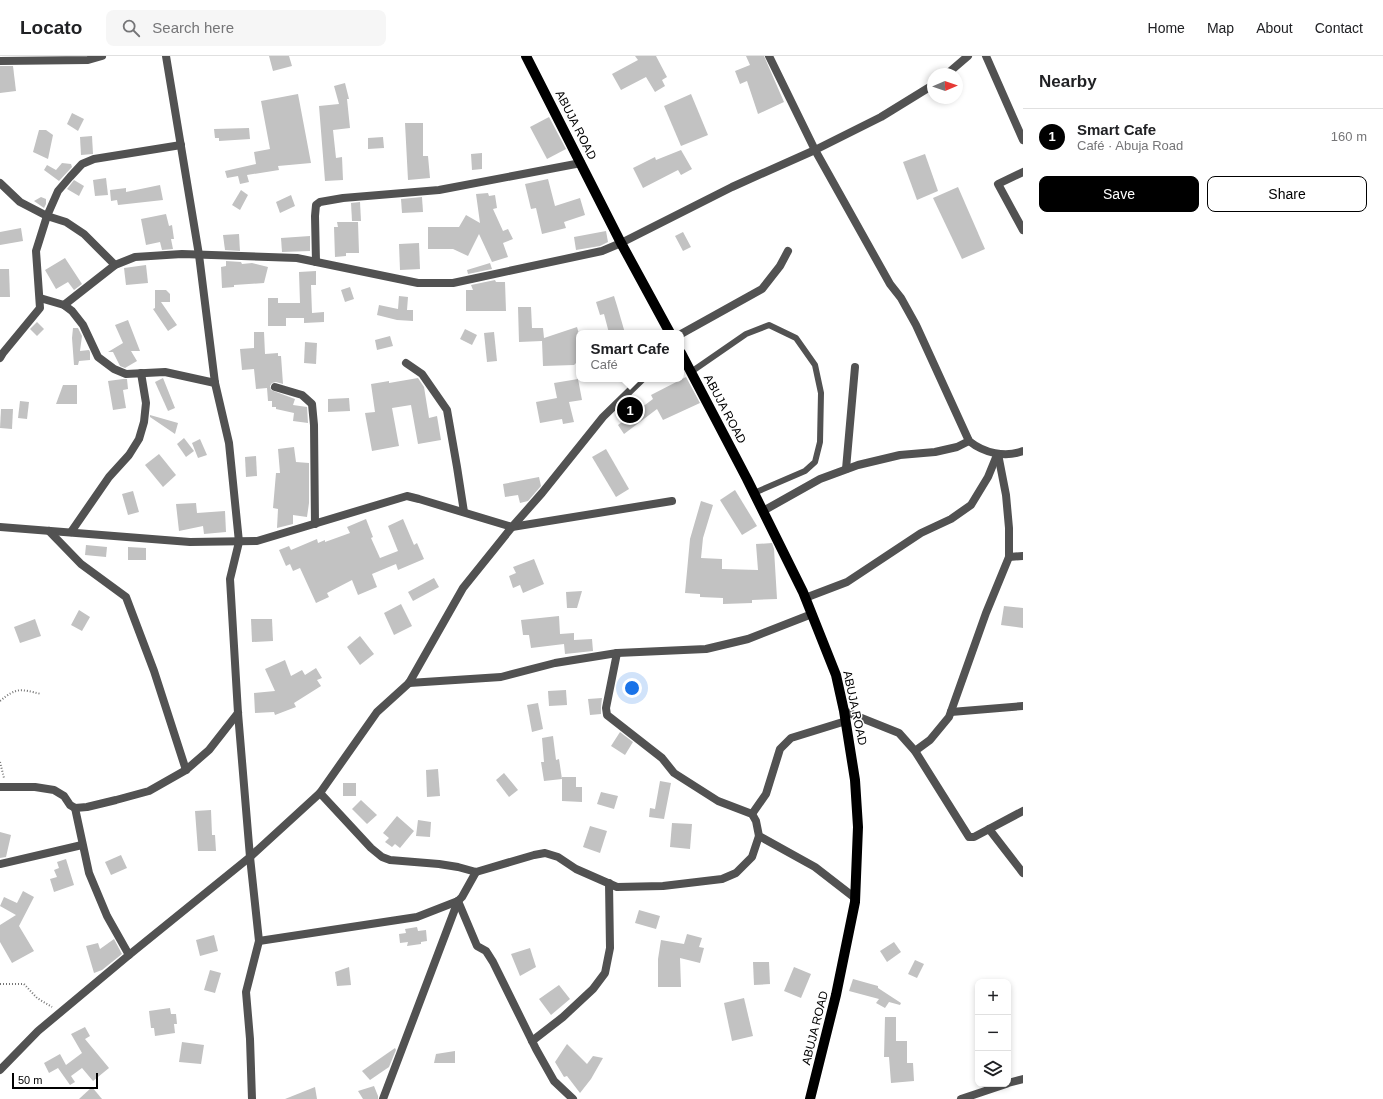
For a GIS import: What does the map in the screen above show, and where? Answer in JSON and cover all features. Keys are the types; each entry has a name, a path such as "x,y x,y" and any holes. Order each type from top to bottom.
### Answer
{"main road":[{"name":"ABUJA ROAD","path":"526,56 621,243 668,330"},
{"name":"ABUJA ROAD","path":"684,359 754,493 805,598 836,675 845,716 855,780 858,827 855,898 850,931 836,995 810,1099"}],"street":[{"path":"0,61 88,60 102,56"},
{"path":"166,56 200,255 215,383 229,443 239,542 230,579 238,713 250,857 259,941 246,992 250,1039 252,1099"},
{"path":"769,56 815,150 890,284 901,298 916,325 969,441 977,447 998,454 1015,454 1023,451"},
{"path":"954,68 968,56"},
{"path":"986,56 1023,140"},
{"path":"64,305 115,265 135,257 182,254 297,258 418,283 453,283 602,251 621,243 732,187 815,150 881,117 927,89"},
{"path":"0,358 40,308 36,251 47,216 58,191 82,164 94,159 181,146"},
{"path":"316,262 315,216 316,205 320,202 343,198 440,190 581,163"},
{"path":"1023,172 998,184 1023,230"},
{"path":"0,183 20,202 47,216 66,222 84,234 115,265"},
{"path":"684,332 762,289 780,266 788,251"},
{"path":"40,298 64,305 72,312 83,325 98,357 114,369 126,374 165,372 215,383"},
{"path":"406,363 422,374 447,410 458,467 464,512"},
{"path":"846,469 855,367"},
{"path":"71,532 109,477 129,455 139,439 144,422 146,404 141,373"},
{"path":"0,1070 38,1031 250,857 320,793 378,712 409,683 463,588 512,527 542,494 603,417 639,382"},
{"path":"274,387 302,395 312,404 314,425 315,524"},
{"path":"763,511 820,479 846,469 900,455 935,452 957,447 969,441"},
{"path":"916,751 930,740 949,717 986,613 1009,557 1009,528 1006,495 998,454"},
{"path":"805,598 847,582 921,533 951,519 971,505 988,477 998,454"},
{"path":"0,528 71,532 190,542 239,542 257,541 407,496 512,527 672,501"},
{"path":"49,531 81,564 126,597 154,670 186,770"},
{"path":"1009,557 1023,556"},
{"path":"409,683 501,676 555,663 617,653 706,649 748,639 812,614"},
{"path":"320,793 371,848 382,857 390,860 439,864 476,872 534,854 546,853 558,858 576,869 617,887 663,886 722,879 736,873 752,857 759,836 756,821 752,814 718,802 674,773 662,758 607,716 606,708 617,653"},
{"path":"951,712 1023,706"},
{"path":"3,787 35,787 54,790 64,796 70,805 76,808 116,800 149,791 186,770 208,750 238,713"},
{"path":"752,814 766,794 780,749 791,738 845,716 899,733 916,751 969,837 989,829 1023,811"},
{"path":"76,808 82,845 89,873 107,916 129,955"},
{"path":"989,829 1023,873"},
{"path":"759,836 815,867 855,898"},
{"path":"0,864 82,845"},
{"path":"383,1099 458,901 462,897 476,872"},
{"path":"532,1041 563,1017 593,989 606,972 610,948 609,883"},
{"path":"259,941 417,917 458,901"},
{"path":"458,901 477,946 486,951 493,962 532,1041 554,1081 573,1099"},
{"path":"1011,1083 1023,1079"},
{"path":"961,1099 998,1087"}],"lane":[{"path":"691,372 746,334 770,325 796,338 815,365 821,392 820,442 815,462 805,471 754,493"}],"path":[{"path":"0,701 12,692 25,690 40,694"},
{"path":"0,762 3,787"},
{"path":"0,984 24,984 37,998 61,1012"}],"building":[{"path":"269,56 289,56 292,66 273,71"},
{"path":"635,56 656,56 667,77 662,80 665,86 655,92 646,77 621,90 612,74 638,60"},
{"path":"746,56 764,56 784,102 758,114 747,81 740,84 735,71 750,65"},
{"path":"0,66 13,66 16,91 0,93"},
{"path":"345,83 349,99 347,99 350,128 333,130 336,158 342,157 343,180 325,181 319,106 339,104 334,86"},
{"path":"298,94 311,163 278,166 279,170 247,175 249,182 240,184 238,176 227,178 225,171 256,164 254,152 270,149 261,101"},
{"path":"691,94 708,135 681,146 664,106"},
{"path":"72,113 84,119 78,131 67,124"},
{"path":"549,117 566,149 547,159 530,127"},
{"path":"405,123 423,123 423,156 428,156 430,178 408,180"},
{"path":"249,128 250,139 219,141 219,138 215,138 214,129"},
{"path":"39,130 46,130 53,135 48,159 33,152"},
{"path":"92,136 93,154 81,155 80,137"},
{"path":"383,137 384,148 368,149 368,138"},
{"path":"681,150 692,169 681,175 678,170 643,188 633,168 655,157 656,160"},
{"path":"482,153 482,169 472,170 471,154"},
{"path":"925,154 938,191 917,200 903,162"},
{"path":"62,163 71,164 72,167 59,181 44,170 47,165 56,170"},
{"path":"106,178 108,195 95,196 93,180"},
{"path":"548,179 555,206 580,198 585,215 564,222 566,228 542,234 536,208 531,209 525,184"},
{"path":"74,180 84,186 79,196 67,189"},
{"path":"160,185 163,200 118,205 117,200 111,201 110,190 126,188 126,192"},
{"path":"958,187 985,249 962,259 933,198"},
{"path":"241,190 248,195 240,210 232,205"},
{"path":"488,193 489,196 495,195 497,208 493,209 503,231 508,229 513,239 503,243 508,257 492,262 479,234 468,256 453,249 428,249 428,227 459,227 466,215 480,223 476,194"},
{"path":"291,195 295,206 280,213 276,202"},
{"path":"41,197 46,199 44,208 34,201"},
{"path":"422,197 423,212 402,213 401,199"},
{"path":"360,202 361,221 352,221 351,203"},
{"path":"166,214 169,226 172,225 174,239 171,239 173,249 162,250 160,242 146,245 141,219"},
{"path":"337,222 358,222 359,253 346,253 346,256 335,257 334,227 338,227"},
{"path":"21,228 23,241 0,245 0,232"},
{"path":"606,231 608,242 600,246 576,250 574,237"},
{"path":"683,232 691,247 683,251 675,236"},
{"path":"239,234 240,251 225,250 223,235"},
{"path":"310,236 310,251 282,252 281,238"},
{"path":"419,243 420,269 400,270 399,244"},
{"path":"65,258 82,284 74,290 68,282 56,289 45,270"},
{"path":"226,261 241,262 242,264 252,263 268,267 264,283 234,285 234,287 222,288 221,267 226,266"},
{"path":"490,263 492,269 468,274 467,270"},
{"path":"146,265 148,283 126,285 124,268"},
{"path":"0,269 9,269 10,297 0,297"},
{"path":"316,271 316,285 311,285 312,313 324,312 324,322 304,323 304,318 286,318 286,326 268,326 268,298 278,298 278,303 300,303 299,272"},
{"path":"495,280 496,282 505,282 506,311 466,311 466,290 473,290 471,285"},
{"path":"350,287 354,299 345,302 341,290"},
{"path":"155,290 166,290 170,294 170,302 161,302 177,325 168,331 153,309 155,308"},
{"path":"399,296 408,297 407,310 413,310 413,321 397,320 377,315 379,305 398,309"},
{"path":"614,296 624,330 608,330 604,314 600,315 596,302"},
{"path":"518,307 531,307 532,328 543,328 544,338 577,327 576,363 574,365 543,366 542,341 519,342"},
{"path":"128,320 140,351 131,351 137,361 125,368 120,366 113,352 108,352 123,343 115,325"},
{"path":"37,322 44,329 37,336 30,329"},
{"path":"73,328 78,328 82,336 80,351 89,350 90,352 90,360 79,361 78,365 74,365 72,338"},
{"path":"465,329 477,335 472,345 460,339"},
{"path":"254,332 264,332 265,354 278,353 278,356 281,356 283,384 276,382 272,383 270,386 271,390 295,399 293,405 307,407 308,423 293,421 294,413 272,407 272,401 268,401 267,388 256,389 254,369 242,370 240,349 254,348"},
{"path":"494,332 497,361 487,362 484,333"},
{"path":"390,336 393,346 377,350 375,340"},
{"path":"305,342 317,343 316,364 304,363"},
{"path":"686,377 700,403 663,420 657,409 624,434 618,425 653,399 651,395 676,382 684,382 684,378"},
{"path":"163,378 175,408 168,411 155,382"},
{"path":"418,378 424,387 429,418 437,416 441,440 418,444 411,405 392,408 399,446 372,451 365,413 375,412 371,384 389,381 389,383"},
{"path":"127,379 128,389 123,390 126,408 113,410 108,381"},
{"path":"576,379 576,382 579,382 582,400 569,402 574,422 563,424 562,419 540,423 536,402 557,398 554,383"},
{"path":"63,385 77,385 77,404 56,404"},
{"path":"349,398 350,411 328,412 328,399"},
{"path":"20,401 29,402 27,419 18,418"},
{"path":"1,409 13,409 12,429 0,428"},
{"path":"150,415 178,423 175,434 150,417"},
{"path":"184,438 194,451 186,457 177,444"},
{"path":"200,439 207,455 198,458 192,443"},
{"path":"294,447 296,462 309,463 309,503 307,517 293,515 293,524 277,528 278,509 273,508 276,473 280,473 278,449"},
{"path":"606,449 629,489 616,497 592,457"},
{"path":"159,454 176,475 163,487 145,465"},
{"path":"256,456 257,476 246,477 245,457"},
{"path":"539,477 541,486 528,501 520,503 518,495 505,497 503,484"},
{"path":"735,490 757,526 742,535 720,500"},
{"path":"133,491 139,512 128,515 122,494"},
{"path":"701,501 713,505 703,538 701,558 722,559 722,569 758,570 756,544 772,543 774,549 777,599 752,600 752,603 723,604 723,598 700,597 700,594 685,593 690,539"},
{"path":"196,503 197,513 225,511 226,532 204,534 203,526 179,531 176,504"},
{"path":"366,519 373,537 371,538 380,558 398,551 388,526 403,519 414,545 417,543 424,559 398,570 396,564 372,574 377,587 358,595 352,580 327,593 329,597 316,603 300,568 293,571 290,564 286,566 279,550 289,546 291,550 317,539 318,543 325,540 325,542 350,533 347,527"},
{"path":"86,545 107,547 106,557 85,555"},
{"path":"128,547 146,548 146,560 128,560"},
{"path":"534,559 544,584 523,593 520,585 513,588 509,576 516,573 513,567"},
{"path":"434,578 439,587 413,601 408,592"},
{"path":"582,591 577,608 567,608 566,592"},
{"path":"401,604 412,626 394,635 384,613"},
{"path":"1004,606 1023,608 1023,628 1001,625"},
{"path":"79,610 90,617 82,631 71,625"},
{"path":"559,616 560,634 574,633 574,640 592,639 593,651 565,654 564,644 531,648 529,635 523,635 521,620"},
{"path":"35,619 41,636 20,643 14,627"},
{"path":"251,619 272,619 273,641 252,642"},
{"path":"360,636 374,654 360,665 347,647"},
{"path":"285,660 291,676 302,670 305,675 316,668 322,678 317,680 321,686 294,703 296,707 275,715 274,712 255,713 254,693 275,691 265,669"},
{"path":"566,690 567,705 549,706 548,691"},
{"path":"602,698 601,714 590,715 588,699"},
{"path":"538,703 543,729 532,732 527,705"},
{"path":"620,732 633,742 625,755 611,746"},
{"path":"553,736 556,760 559,759 562,779 544,781 541,762 544,762 542,738"},
{"path":"438,769 440,796 427,797 426,770"},
{"path":"504,773 518,790 509,797 496,780"},
{"path":"562,777 576,777 576,787 582,787 582,802 562,801"},
{"path":"660,781 671,783 664,819 649,817 650,808 655,809"},
{"path":"343,783 356,783 356,796 343,796"},
{"path":"601,792 618,796 614,809 597,804"},
{"path":"361,800 377,815 367,824 352,809"},
{"path":"211,810 212,835 215,835 216,851 198,851 195,811"},
{"path":"397,816 414,831 400,848 395,844 392,847 385,842 389,838 383,833"},
{"path":"418,820 431,822 430,837 416,836"},
{"path":"672,823 692,824 690,849 670,847"},
{"path":"590,826 607,831 600,853 583,847"},
{"path":"0,832 11,835 6,857 0,858"},
{"path":"121,855 127,868 111,875 105,862"},
{"path":"66,859 74,885 54,892 50,879 57,877 54,870 59,868 57,862"},
{"path":"23,891 34,897 19,926 34,951 12,963 0,942 0,925 16,915 0,906 4,897 17,903"},
{"path":"639,910 660,916 656,929 635,923"},
{"path":"417,927 418,931 426,930 427,941 421,942 421,944 407,946 408,942 400,943 399,934 406,933 405,929"},
{"path":"687,934 702,938 699,947 704,948 700,963 680,958 681,987 658,987 658,959 661,940 684,944"},
{"path":"214,935 218,951 200,956 196,940"},
{"path":"114,939 122,954 102,970 94,973 86,946 98,943 100,949"},
{"path":"894,942 901,952 887,962 880,951"},
{"path":"530,948 536,967 520,976 511,954"},
{"path":"915,960 924,964 917,978 908,974"},
{"path":"753,962 769,962 770,984 754,985"},
{"path":"349,967 351,985 337,986 335,972"},
{"path":"794,967 811,974 801,998 784,991"},
{"path":"210,970 221,973 215,993 204,990"},
{"path":"853,979 878,986 878,988 901,1003 900,1005 889,1002 885,1008 876,1003 879,999 849,991"},
{"path":"559,985 570,999 551,1015 539,999"},
{"path":"744,998 753,1036 732,1041 724,1003"},
{"path":"170,1008 171,1014 176,1014 177,1024 174,1024 175,1033 155,1036 154,1028 151,1028 149,1011"},
{"path":"885,1017 896,1017 896,1041 907,1041 907,1063 913,1063 914,1081 891,1083 889,1057 884,1057"},
{"path":"85,1027 90,1036 85,1039 109,1068 93,1081 82,1068 71,1076 75,1082 70,1085 58,1068 49,1073 44,1063 60,1054 66,1065 82,1053 71,1034"},
{"path":"182,1042 204,1045 201,1064 179,1062"},
{"path":"567,1044 587,1064 593,1056 603,1058 591,1079 580,1093 567,1076 564,1077 555,1062"},
{"path":"395,1048 396,1050 389,1067 370,1080 362,1071"},
{"path":"455,1051 455,1063 434,1063 436,1054"},
{"path":"374,1086 378,1099 363,1099 358,1091"},
{"path":"92,1087 102,1099 79,1099"},
{"path":"315,1087 317,1099 285,1099"}],"place":[{"name":"Smart Cafe","path":"630,410"}]}
